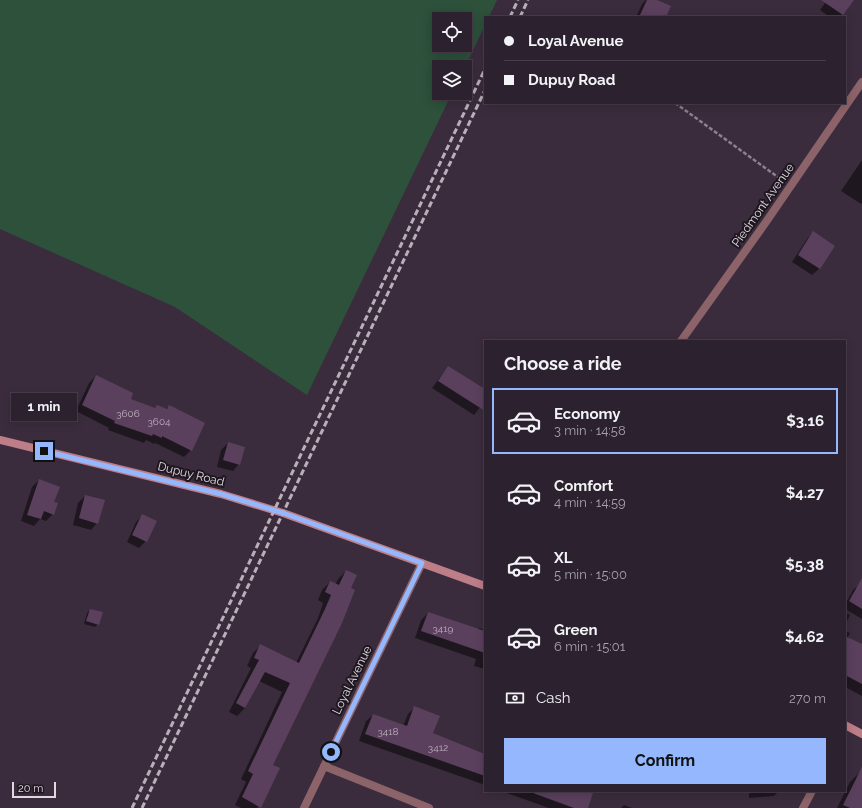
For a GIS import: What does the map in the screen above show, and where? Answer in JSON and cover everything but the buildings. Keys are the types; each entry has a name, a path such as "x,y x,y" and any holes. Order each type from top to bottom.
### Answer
{"street":[{"name":"Piedmont Avenue","path":"682,340 791,186 862,82"},
{"name":"Dupuy Road","path":"0,440 221,494 283,513 484,586"},
{"name":"Loyal Avenue","path":"304,808 422,563"},
{"path":"846,726 862,734"},
{"path":"324,766 429,808"},
{"path":"803,808 811,792"}],"path":[{"path":"676,104 791,186"}],"green space":[{"path":"0,0 497,0 489,16 484,16 484,27 468,60 432,60 432,100 449,100 307,395 175,307 0,229"}],"railway":[{"path":"510,16 518,0"},
{"path":"520,16 528,0"},
{"path":"132,808 484,71"},
{"path":"142,808 484,92"}],"route":[{"path":"44,451 221,494 283,513 422,563 331,752"}]}
